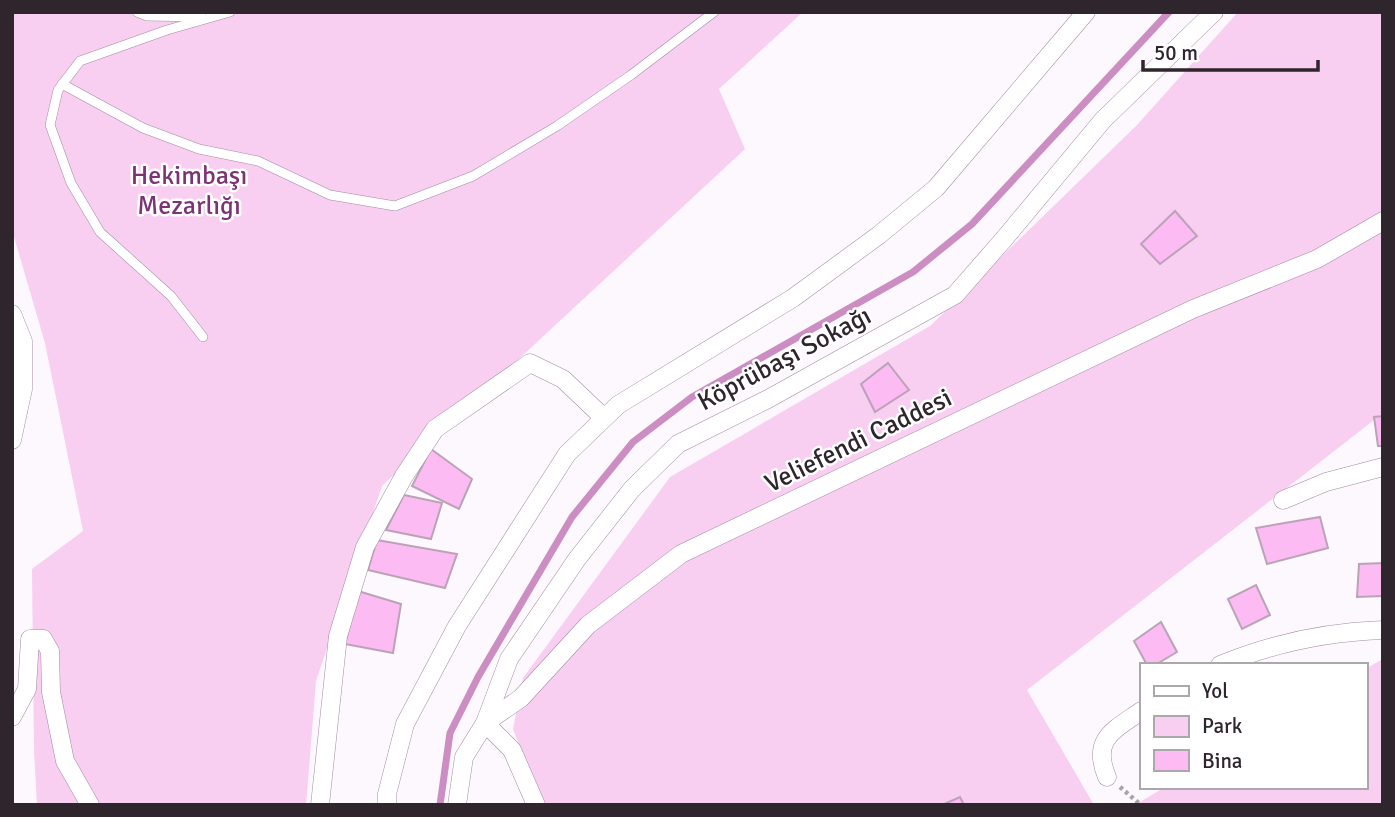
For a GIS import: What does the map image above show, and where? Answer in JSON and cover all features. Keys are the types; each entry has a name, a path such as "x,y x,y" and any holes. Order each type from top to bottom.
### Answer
{"street":[{"name":"Köprübaşı Sokağı","path":"387,805 387,794 405,724 457,626 567,454 618,405 793,298 879,235 936,188 1086,12"},
{"name":"Köprübaşı Sokağı","path":"457,805 464,757 485,723 509,659 577,559 632,489 678,444 768,399 954,295 1103,120 1214,12"},
{"name":"Veliefendi Caddesi","path":"485,723 521,698 588,625 681,554 1193,309 1317,259 1383,221"},
{"path":"12,314 23,341 23,389 12,440"},
{"path":"320,805 341,624 365,547 404,476 435,429 530,363 563,379 604,418"},
{"path":"1283,500 1326,482 1383,467"},
{"path":"1225,663 1262,649 1297,640 1340,632 1383,630"},
{"path":"12,717 27,689 30,639 43,639 50,651 51,692 65,761 90,805"},
{"path":"1107,776 1101,755 1108,734 1140,712"},
{"path":"485,723 512,750 536,805"}],"lane":[{"path":"137,12 147,16 210,18"},
{"path":"203,337 171,296 100,232 71,183 50,125 58,90 80,61 167,30 230,12"},
{"path":"62,84 142,128 199,149 258,160 330,195 395,206 473,176 558,126 714,12"}],"green space":[{"name":"Hekimbaşı Mezarlığı","path":"12,12 803,12 719,89 745,149 382,486 316,681 306,805 37,805 32,569 83,531 45,343 12,230"},
{"path":"1238,12 1383,12 1383,413 1027,690 1094,805 543,805 513,729 523,678 670,477 930,326 1137,125"},
{"path":"1383,659 1383,805 1135,805 1162,789 1367,789 1367,668"}],"building":[{"path":"1175,211 1197,236 1160,264 1141,244"},
{"path":"888,363 909,390 875,412 861,384"},
{"path":"1383,416 1383,446 1378,446 1374,417"},
{"path":"431,449 472,479 459,509 412,486"},
{"path":"404,495 442,503 431,539 386,530"},
{"path":"1320,517 1328,548 1267,564 1256,528"},
{"path":"377,540 457,554 445,588 368,570"},
{"path":"1383,563 1383,596 1357,597 1359,564"},
{"path":"1256,585 1270,615 1242,629 1228,599"},
{"path":"358,591 401,604 393,653 345,644"},
{"path":"1161,622 1177,652 1158,663 1146,663 1134,641"},
{"path":"960,797 964,805 942,805"}],"waterway":[{"path":"440,805 450,733 478,677 572,517 633,442 692,397 913,272 972,224 1169,12"}]}
